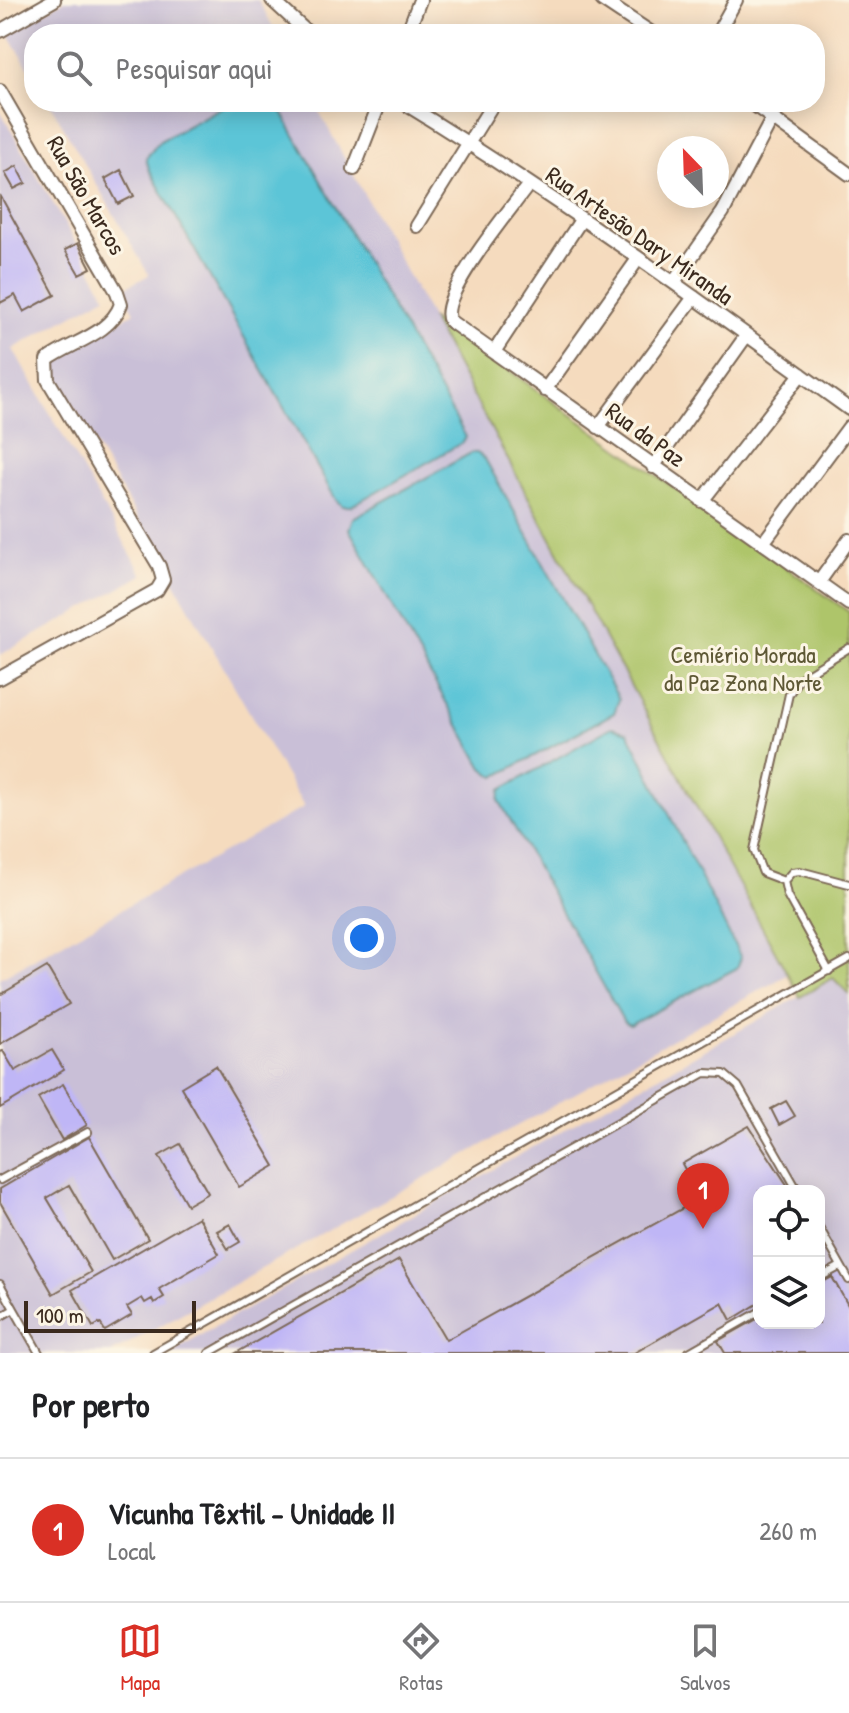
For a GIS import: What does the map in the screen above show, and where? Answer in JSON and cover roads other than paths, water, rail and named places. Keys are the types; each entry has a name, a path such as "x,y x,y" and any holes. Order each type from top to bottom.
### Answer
{"street":[{"path":"0,31 54,0"},
{"path":"272,0 298,24"},
{"path":"411,24 420,0"},
{"path":"602,0 638,24"},
{"path":"723,24 736,0"},
{"name":"Rua São Marcos","path":"0,91 111,280 121,304 107,325 47,360 45,369 48,380 159,566 163,580 157,590 0,678"},
{"path":"354,169 376,112"},
{"name":"Rua Artesão Dary Miranda","path":"418,112 471,144 674,282 849,409"},
{"path":"417,226 489,112"},
{"path":"763,112 849,174"},
{"path":"674,282 723,212 772,119"},
{"name":"Rua da Paz","path":"529,184 456,285 447,306 447,316 545,390 849,604"},
{"path":"494,352 581,220"},
{"path":"545,390 638,259"},
{"path":"598,427 694,297"},
{"path":"653,467 746,336"},
{"path":"702,501 801,374"},
{"path":"763,543 849,427"},
{"path":"819,582 849,540"}],"lane":[{"path":"784,881 763,873 754,850 789,694 799,679 849,648"},
{"path":"784,881 792,872 800,871 849,884"},
{"path":"784,881 787,895 829,971"},
{"path":"153,1353 849,959"},
{"path":"209,1353 705,1073 724,1074 738,1086 795,1185"},
{"path":"0,1180 88,1132"},
{"path":"825,1238 849,1280"},
{"path":"825,1275 841,1266"},
{"path":"0,1284 39,1353"},
{"path":"0,1317 14,1309"},
{"path":"687,1353 753,1315"}],"water":[{"path":"213,112 282,112 466,437 463,442 351,506 342,506 149,169 146,158 160,141"},
{"path":"471,453 485,459 619,699 614,713 495,777 483,768 349,529 353,518"},
{"path":"612,727 628,732 741,958 737,968 630,1025 624,1022 499,800 501,790"}],"place":[{"name":"Vicunha Têxtil - Unidade II","path":"703,1229"}],"park label":[{"name":"Cemiério Morada da Paz Zona Norte","path":"743,668"}]}
